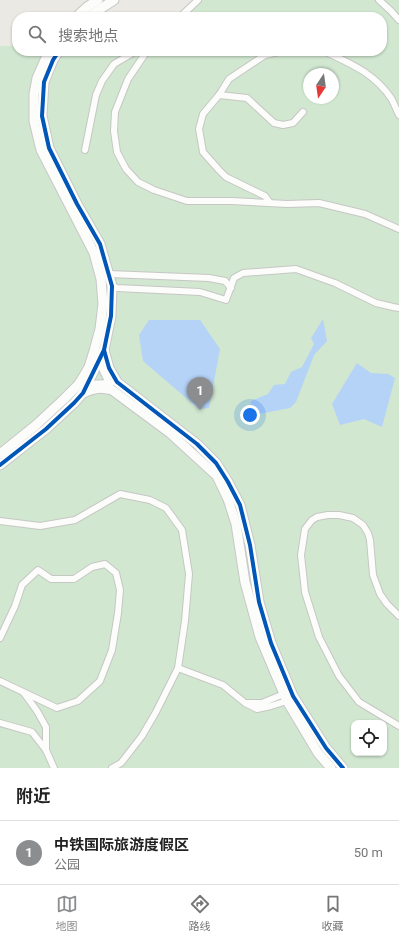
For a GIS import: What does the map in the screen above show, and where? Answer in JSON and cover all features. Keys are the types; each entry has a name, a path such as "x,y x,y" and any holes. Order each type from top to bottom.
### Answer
{"street":[{"path":"82,12 98,0"},
{"path":"96,12 114,0"},
{"path":"185,12 198,0"},
{"path":"379,0 399,20"},
{"path":"0,465 46,429 74,403 81,389 94,351 100,329 103,304 101,279 94,253 40,150 34,121 34,94 37,78 47,56"},
{"path":"0,454 36,425 64,399 88,384 104,350 111,316 112,286 100,244 77,204 49,148 42,116 44,82 56,56"},
{"path":"85,150 96,95 102,81 114,64 128,56"},
{"path":"144,56 128,79 115,112 114,131 117,152 126,169 138,182 154,190 187,201 231,201 288,204 319,203 364,214 399,229"},
{"path":"264,56 229,79 219,95 202,114 199,129 203,152 226,177 265,196 270,203"},
{"path":"333,56 360,68 378,82 392,98 399,115"},
{"path":"219,95 247,98 274,123 283,125 293,123 303,112"},
{"path":"112,286 117,288 200,292 226,300 234,278 243,273 296,269 335,283 376,303 393,308 399,308"},
{"path":"109,274 209,278 225,281 231,288"},
{"path":"104,350 111,372 112,385"},
{"path":"94,351 112,385 170,433 217,476 228,498 236,524 245,582 260,636 288,697 318,753 331,768"},
{"path":"88,384 112,385"},
{"path":"81,389 101,388 112,385"},
{"path":"0,521 40,526 75,520 120,494 150,500 166,508 182,530 188,574 185,622 178,668 142,736 121,762 112,768"},
{"path":"399,616 387,604 380,594 373,575 370,540 363,525 353,518 339,515 328,514 312,520 304,529 300,555 305,592 319,637 339,676 359,702 399,726"},
{"path":"0,638 15,606 22,585 38,570 51,579 74,579 92,567 105,564 116,573 120,590 118,613 112,650 100,681 78,701 57,708 0,681"},
{"path":"178,668 224,685 245,703 262,703 288,697"},
{"path":"22,691 37,710 46,727 46,750"},
{"path":"288,697 343,768"},
{"path":"0,723 32,732 46,750 54,768"}],"green space":[{"path":"202,0 399,0 399,768 0,768 0,46 12,46 12,56 387,56 387,12 184,12"}],"water":[{"path":"323,319 327,341 314,355 296,402 290,408 249,416 251,401 268,394 274,385 285,384 291,372 302,367 314,344 311,338"},
{"path":"149,320 200,320 220,349 209,408 199,409 143,361 139,335"},
{"path":"357,363 371,373 388,374 395,378 382,427 364,419 340,425 332,404"}],"cycle path":[{"path":"0,465 46,429 83,393 104,350 111,316 112,286 100,244 77,204 49,148 42,116 44,82 56,56"},
{"path":"104,350 109,368 117,382 197,444 216,463 228,482 240,505 250,545 259,602 271,643 293,696 326,748 343,768"}],"place":[{"name":"中铁国际旅游度假区","path":"200,410"}]}
